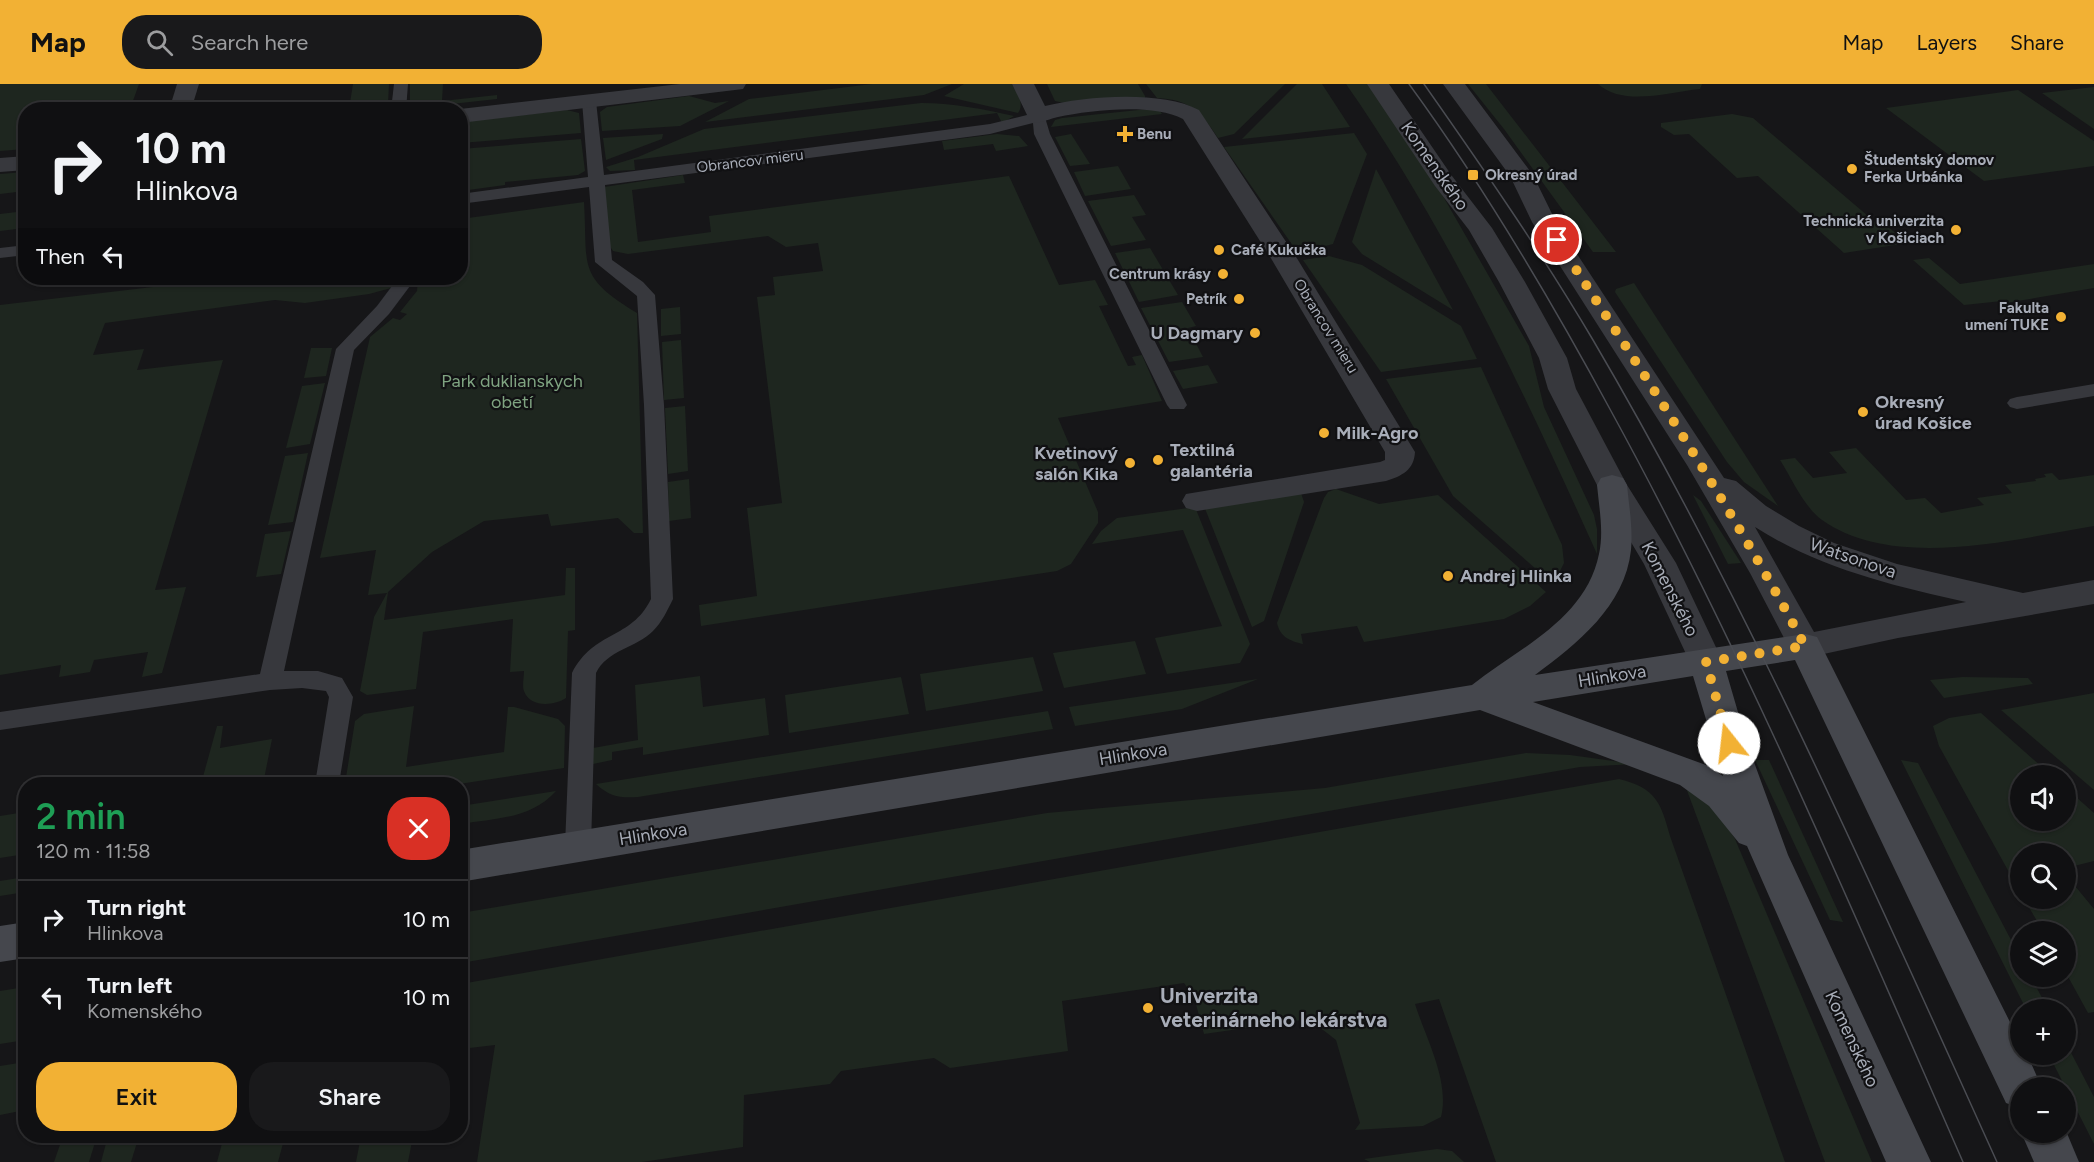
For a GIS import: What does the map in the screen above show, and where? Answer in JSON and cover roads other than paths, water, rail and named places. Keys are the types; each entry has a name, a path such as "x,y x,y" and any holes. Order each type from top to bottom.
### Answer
{"main road":[{"path":"1480,697 1575,624 1602,593 1609,579 1615,553 1612,484"},
{"path":"1805,646 2015,1077"},
{"name":"Hlinkova","path":"468,865 1480,697 1805,646"},
{"name":"Komenského","path":"1706,662 1729,743 1769,855 1910,1162"},
{"path":"1480,697 1669,764 1703,780 1732,805 1769,855"},
{"path":"0,944 18,941"},
{"path":"2048,1143 2057,1162"}],"street":[{"path":"182,102 188,84"},
{"path":"468,115 735,84"},
{"path":"1023,84 1039,117"},
{"name":"Komenského","path":"1378,84 1443,181 1480,228 1553,358 1562,389 1612,484 1659,563 1706,662"},
{"path":"1454,84 1521,175 1544,222 1701,464 1766,572 1805,646"},
{"name":"Obrancov mieru","path":"1039,117 1052,111 1154,104 1180,107 1191,115 1396,443 1400,461 1395,468 1386,471 1197,501"},
{"path":"0,165 18,164"},
{"name":"Watsonova","path":"1701,464 1749,509 1782,531 1808,543 1856,562 1919,580 2028,603"},
{"name":"Watsonova","path":"1805,646 1898,626 2094,592"}],"lane":[{"path":"399,102 401,84"},
{"path":"578,846 584,673 587,662 601,650 646,628 657,615 662,599 653,384 646,295 641,287 612,270 604,262 589,101"},
{"path":"1039,117 1042,134 1177,405"},
{"name":"Obrancov mieru","path":"468,198 990,129 1039,117"},
{"path":"0,253 18,251"},
{"path":"270,681 345,348 383,310 402,285"},
{"path":"2017,403 2094,390"},
{"path":"0,721 270,681 306,678 334,684 341,697 328,777"}],"tram line":[{"path":"1409,84 1464,163 1540,285 1660,503 1752,689 1963,1162"},
{"path":"1424,84 1511,210 1573,307 1650,440 1704,541 1855,849 1997,1162"}],"place":[{"name":"Benu","path":"1125,134"},
{"name":"Študentský domov Ferka Urbánka","path":"1852,169"},
{"name":"Okresný úrad","path":"1473,175"},
{"name":"Technická univerzita v Košiciach","path":"1956,230"},
{"name":"Café Kukučka","path":"1219,250"},
{"name":"Centrum krásy","path":"1223,274"},
{"name":"Petrík","path":"1239,299"},
{"name":"Fakulta umení TUKE","path":"2061,317"},
{"name":"U Dagmary","path":"1255,333"},
{"name":"Okresný úrad Košice","path":"1863,412"},
{"name":"Milk-Agro","path":"1324,433"},
{"name":"Textilná galantéria","path":"1158,460"},
{"name":"Kvetinový salón Kika","path":"1130,463"},
{"name":"Andrej Hlinka","path":"1448,576"},
{"name":"Univerzita veterinárneho lekárstva","path":"1148,1008"}],"park label":[{"name":"Park duklianskych obetí","path":"512,391"}]}
